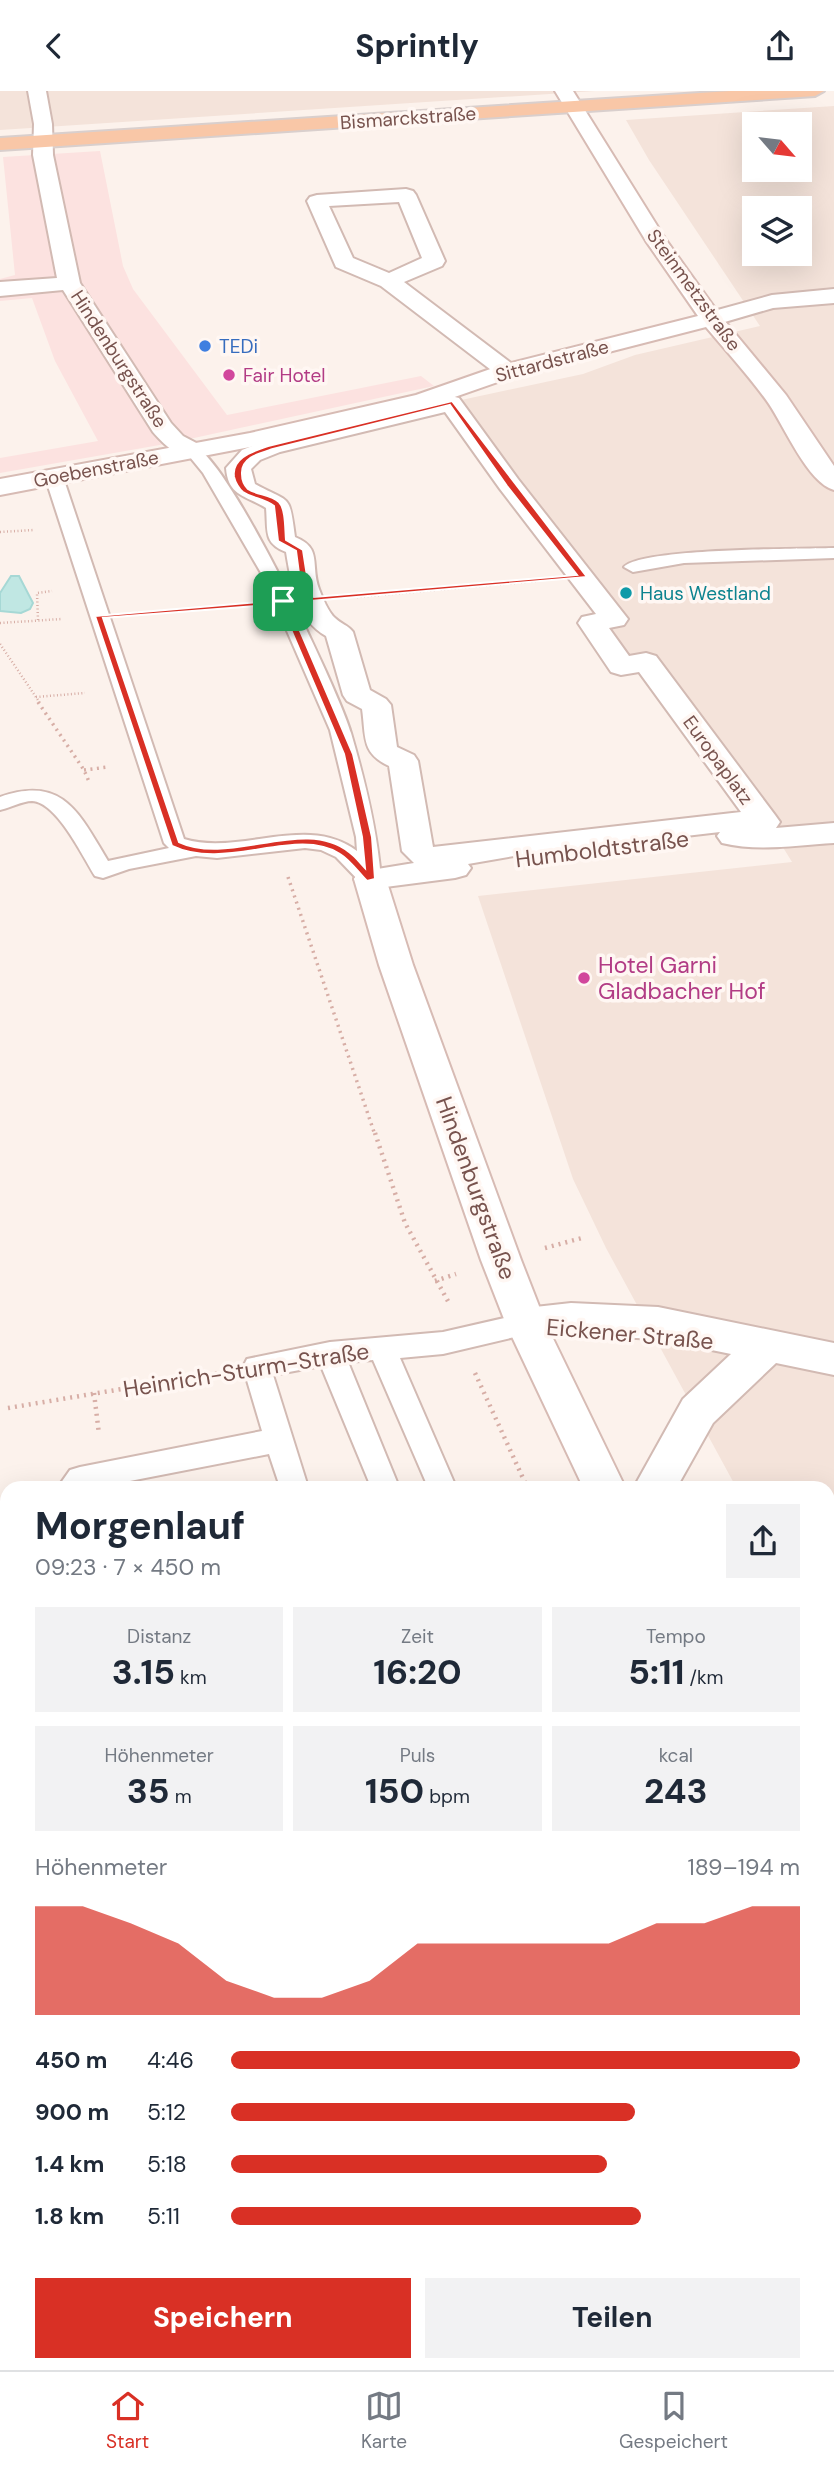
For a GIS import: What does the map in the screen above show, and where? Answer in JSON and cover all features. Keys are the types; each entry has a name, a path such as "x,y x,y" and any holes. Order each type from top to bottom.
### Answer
{"main road":[{"name":"Bismarckstraße","path":"0,144 569,99 815,91"}],"street":[{"name":"Hindenburgstraße","path":"37,91 43,141 69,283 162,427 174,441 193,451"},
{"name":"Steinmetzstraße","path":"569,99 656,241 712,319 778,400 817,462 834,482"},
{"path":"389,281 434,261 406,195 317,201 344,263 389,281 507,371"},
{"path":"0,289 69,283"},
{"name":"Sittardstraße","path":"193,451 423,401 507,371 772,302 834,296"},
{"name":"Europaplatz","path":"452,403 509,484 583,577 614,619 592,623 621,666 646,662 764,823 734,821 427,857 418,852 405,765 382,748 376,705 357,695 339,632 323,623 305,589 299,548 282,541 278,505 244,489 238,479 238,468 251,454 271,447 452,403"},
{"name":"Goebenstraße","path":"0,487 193,451"},
{"name":"Humboldtstraße","path":"370,879 716,834 766,838 834,833"},
{"name":"Hindenburgstraße","path":"370,879 396,965 526,1324 601,1481"},
{"name":"Eickener Straße","path":"526,1324 768,1346 834,1360"},
{"name":"Eickener Straße","path":"658,1481 698,1411 722,1385 768,1346"}],"lane":[{"path":"193,451 210,471 256,546 283,601 348,754 367,837 370,879"},
{"path":"54,477 175,843 190,851"},
{"path":"633,567 684,558 834,553"},
{"path":"0,804 32,795 47,797 60,805 103,871 124,863 190,851 238,851 308,841 326,844 345,853 370,879"},
{"name":"Heinrich-Sturm-Straße","path":"257,1367 330,1353 460,1339 526,1324"},
{"path":"382,1349 439,1481"},
{"path":"330,1353 383,1481"},
{"path":"257,1367 293,1481"},
{"path":"78,1481 278,1440"}],"path":[{"path":"0,532 34,530"},
{"path":"361,606 354,597 583,577"},
{"path":"38,620 37,593 52,591"},
{"path":"0,622 283,601"},
{"path":"0,644 84,770 94,794"},
{"path":"36,697 85,693"},
{"path":"84,770 108,767"},
{"path":"287,872 405,1223 449,1304 460,1339 524,1481"},
{"name":"Heinrich-Sturm-Straße","path":"8,1408 257,1367"}],"shaded area":[{"path":"0,91 595,91 0,130"},
{"path":"834,106 834,1481 733,1481 606,1248 573,1179 478,896 792,862 768,823 645,661 625,665 594,624 617,619 452,402 583,374 635,355 760,326 649,160 626,120 742,112 742,182 812,182 812,112 745,112"},
{"path":"100,151 123,266 133,289 227,415 421,376 434,386 171,443 0,473 0,458 98,441 55,361 32,298 0,301 0,279 15,275 3,157"}],"water":[{"path":"11,576 19,576 33,603 30,609 21,613 0,611 0,593"}],"place":[{"name":"TEDi","path":"205,346"},
{"name":"Fair Hotel","path":"229,375"},
{"name":"Haus Westland","path":"626,593"},
{"name":"Hotel Garni Gladbacher Hof","path":"584,978"}],"route":[{"path":"283,601 312,600 305,589 299,548 282,541 278,505 244,489 238,479 238,468 243,461 251,454 271,447 452,403 509,484 583,577 354,597 312,600 283,601 99,616 175,843 190,851 215,853 308,841 326,844 345,853 370,879 367,837 348,754 283,601"}]}
